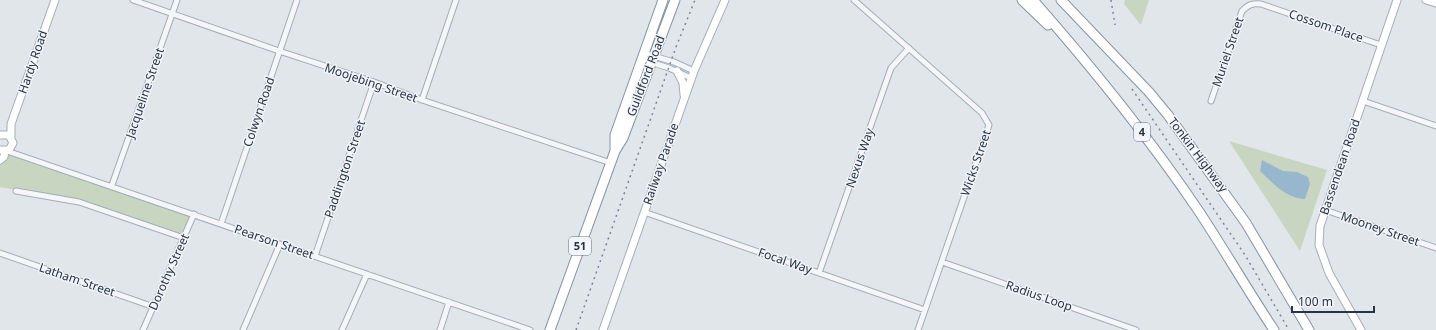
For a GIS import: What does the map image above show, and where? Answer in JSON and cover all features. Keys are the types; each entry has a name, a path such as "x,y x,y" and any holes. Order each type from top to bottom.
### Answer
{"highway":[{"name":"Guildford Road","path":"647,58 663,0"},
{"name":"Guildford Road","path":"550,330 615,151 615,135 647,58 675,0"},
{"path":"1022,0 1088,63"},
{"name":"4","path":"1033,0 1088,63 1120,103 1198,210 1273,330"},
{"name":"Tonkin Highway","path":"1061,0 1158,103 1228,196 1267,255 1309,330"},
{"path":"1070,0 1104,44"}],"street":[{"name":"Hardy Road","path":"6,150 13,143 4,134 11,124 55,0"},
{"name":"Moojebing Street","path":"133,0 610,163"},
{"name":"Jacqueline Street","path":"112,185 177,0"},
{"name":"Colwyn Road","path":"221,224 297,0"},
{"path":"422,100 456,0"},
{"name":"Railway Parade","path":"603,330 692,74 725,0"},
{"name":"Wicks Street","path":"854,0 982,113 989,124 918,330"},
{"name":"Bassendean Road","path":"1361,330 1329,273 1319,245 1320,226 1397,0"},
{"path":"1426,0 1436,3"},
{"name":"Cossom Place","path":"1248,5 1254,3 1261,4 1381,45"},
{"name":"Muriel Street","path":"1211,101 1242,10 1248,5"},
{"name":"Nexus Way","path":"819,273 892,68 897,60 909,48"},
{"path":"647,58 677,71 692,74"},
{"path":"647,58 692,74"},
{"path":"677,71 683,83 684,98"},
{"name":"Paddington Street","path":"315,256 374,82"},
{"path":"1363,101 1436,126"},
{"path":"0,160 4,157 6,150"},
{"name":"Pearson Street","path":"6,150 112,185 530,330"},
{"path":"16,191 79,202 184,238"},
{"name":"Mooney Street","path":"1325,210 1436,248"},
{"name":"Focal Way","path":"644,212 925,310"},
{"name":"Dorothy Street","path":"143,330 194,214"},
{"path":"243,330 280,244"},
{"name":"Latham Street","path":"0,254 154,307"},
{"name":"Radius Loop","path":"942,262 1136,330"},
{"path":"342,330 367,274"},
{"path":"440,330 449,302"}],"green space":[{"path":"1125,0 1149,0 1141,25 1124,4"},
{"path":"1229,141 1327,170 1300,251"},
{"path":"5,151 194,214 184,238 79,202 0,187 0,160"}],"water":[{"path":"1262,160 1283,171 1297,172 1308,177 1310,184 1305,199 1292,196 1280,190 1260,171"}],"railway":[{"path":"576,330 676,47 695,0"},
{"path":"1111,0 1115,25"},
{"path":"1132,89 1245,255 1289,330"}]}
